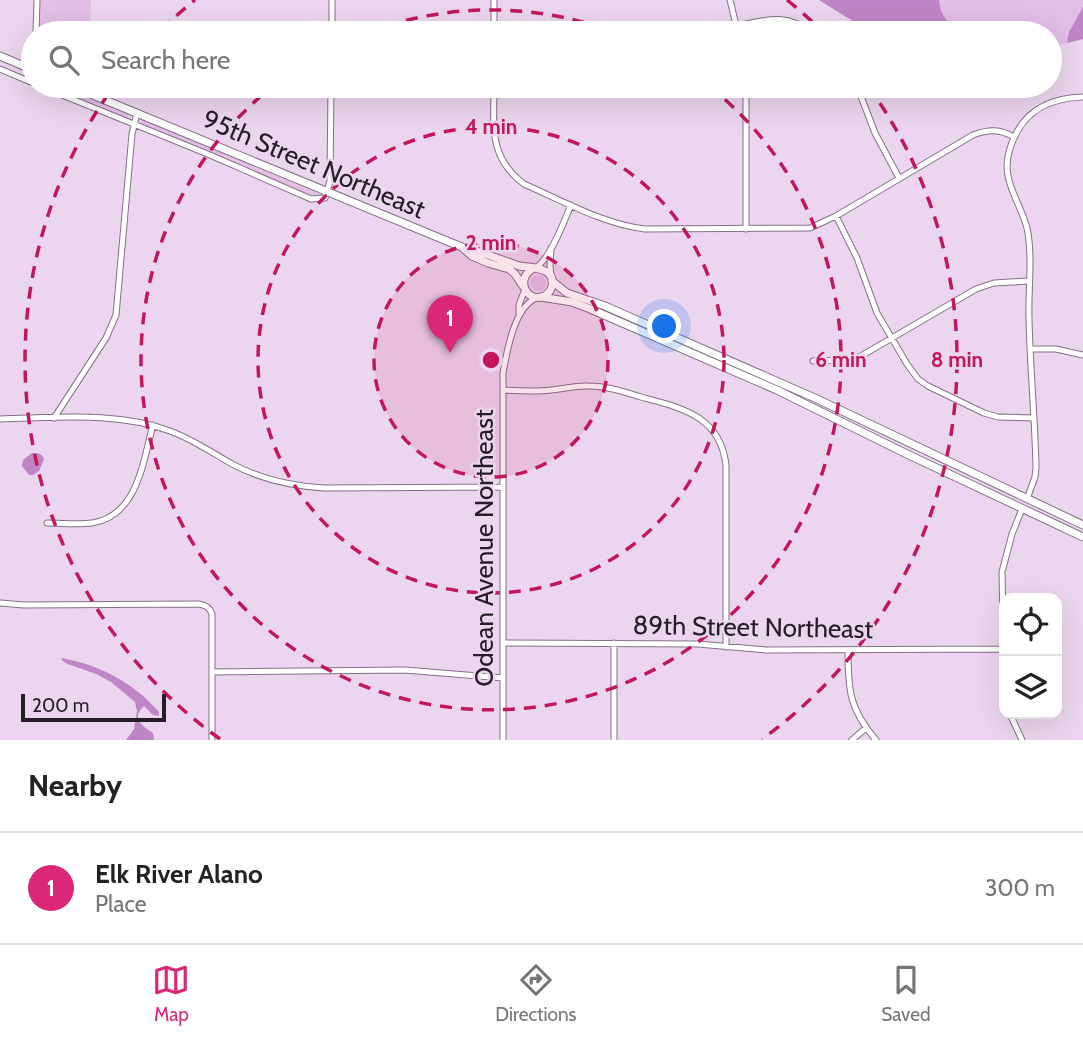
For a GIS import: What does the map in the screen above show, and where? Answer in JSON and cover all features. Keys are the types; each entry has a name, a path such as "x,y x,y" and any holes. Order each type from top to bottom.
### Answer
{"main road":[{"path":"0,56 21,65"},
{"name":"95th Street Northeast","path":"100,98 464,248"},
{"path":"464,248 547,272 567,293 605,306 817,399 1083,525"},
{"path":"464,248 472,256 509,269 529,295 572,302 589,308 752,379 1083,537"},
{"path":"524,289 525,277 534,268"},
{"path":"540,297 550,291 552,280"},
{"path":"1011,503 1025,498"},
{"path":"1024,509 1037,503"}],"street":[{"path":"36,21 37,0"},
{"path":"331,0 332,21"},
{"path":"494,0 494,21"},
{"path":"730,0 735,21"},
{"path":"769,21 794,21"},
{"path":"0,69 21,78"},
{"path":"1025,498 1035,477 1036,467 1027,232 1007,177 1008,156 1014,137 1036,109 1062,99 1083,97"},
{"path":"70,98 311,199 325,198 328,192 331,98"},
{"path":"494,98 495,138 499,156 513,176 524,184 571,205 620,225 642,229 810,228 836,216 970,136 1000,130 1014,137"},
{"path":"746,98 746,229"},
{"path":"862,98 875,133 900,178"},
{"path":"54,418 107,338 116,315 137,113"},
{"path":"534,268 540,265 551,248 571,205"},
{"path":"836,216 858,258 872,302 891,339 918,379 991,416 1033,418"},
{"path":"551,248 552,280"},
{"path":"813,361 861,356 984,285 1029,281"},
{"name":"Odean Avenue Northeast","path":"519,316 524,289"},
{"name":"Odean Avenue Northeast","path":"503,740 503,373 506,354 519,316 528,303 540,297"},
{"path":"1030,349 1056,349 1083,355"},
{"path":"503,390 551,390 587,385 611,388 692,412 710,428 720,444 726,465 726,647"},
{"path":"0,419 124,419 153,425 189,439 260,477 297,485 324,488 503,487"},
{"path":"47,523 101,521 125,505 139,478 153,425"},
{"path":"1002,593 1002,572 1012,534 1024,509"},
{"path":"0,603 199,604 209,608 212,614 212,740"},
{"name":"89th Street Northeast","path":"503,643 698,644 766,650 999,649"},
{"path":"614,643 614,740"},
{"path":"848,650 849,688 856,711 876,740"},
{"path":"212,673 425,671 503,678"},
{"path":"1012,719 1022,740"},
{"path":"852,740 866,728"}],"shaded area":[{"path":"39,0 91,0 90,21 38,21"},
{"path":"819,0 1083,0 1083,39 1062,45 1062,21 853,21"},
{"path":"819,0 939,0 941,11 948,21 853,21"},
{"path":"1083,7 1083,39 1067,43 1069,32"},
{"path":"77,98 88,98 128,115 131,119"},
{"path":"142,120 321,195 310,195 141,126 138,123"},
{"path":"535,275 541,275 546,283 544,289 535,291 530,286 530,280"},
{"path":"32,453 41,454 44,459 39,471 29,475 22,466 23,460"},
{"path":"62,658 90,665 139,692 159,712 159,716 153,715 144,706 138,715 142,725 153,733 154,740 126,740 134,729 137,711 135,702 111,682 65,663"}],"place":[{"name":"Elk River Alano","path":"450,353"}]}
